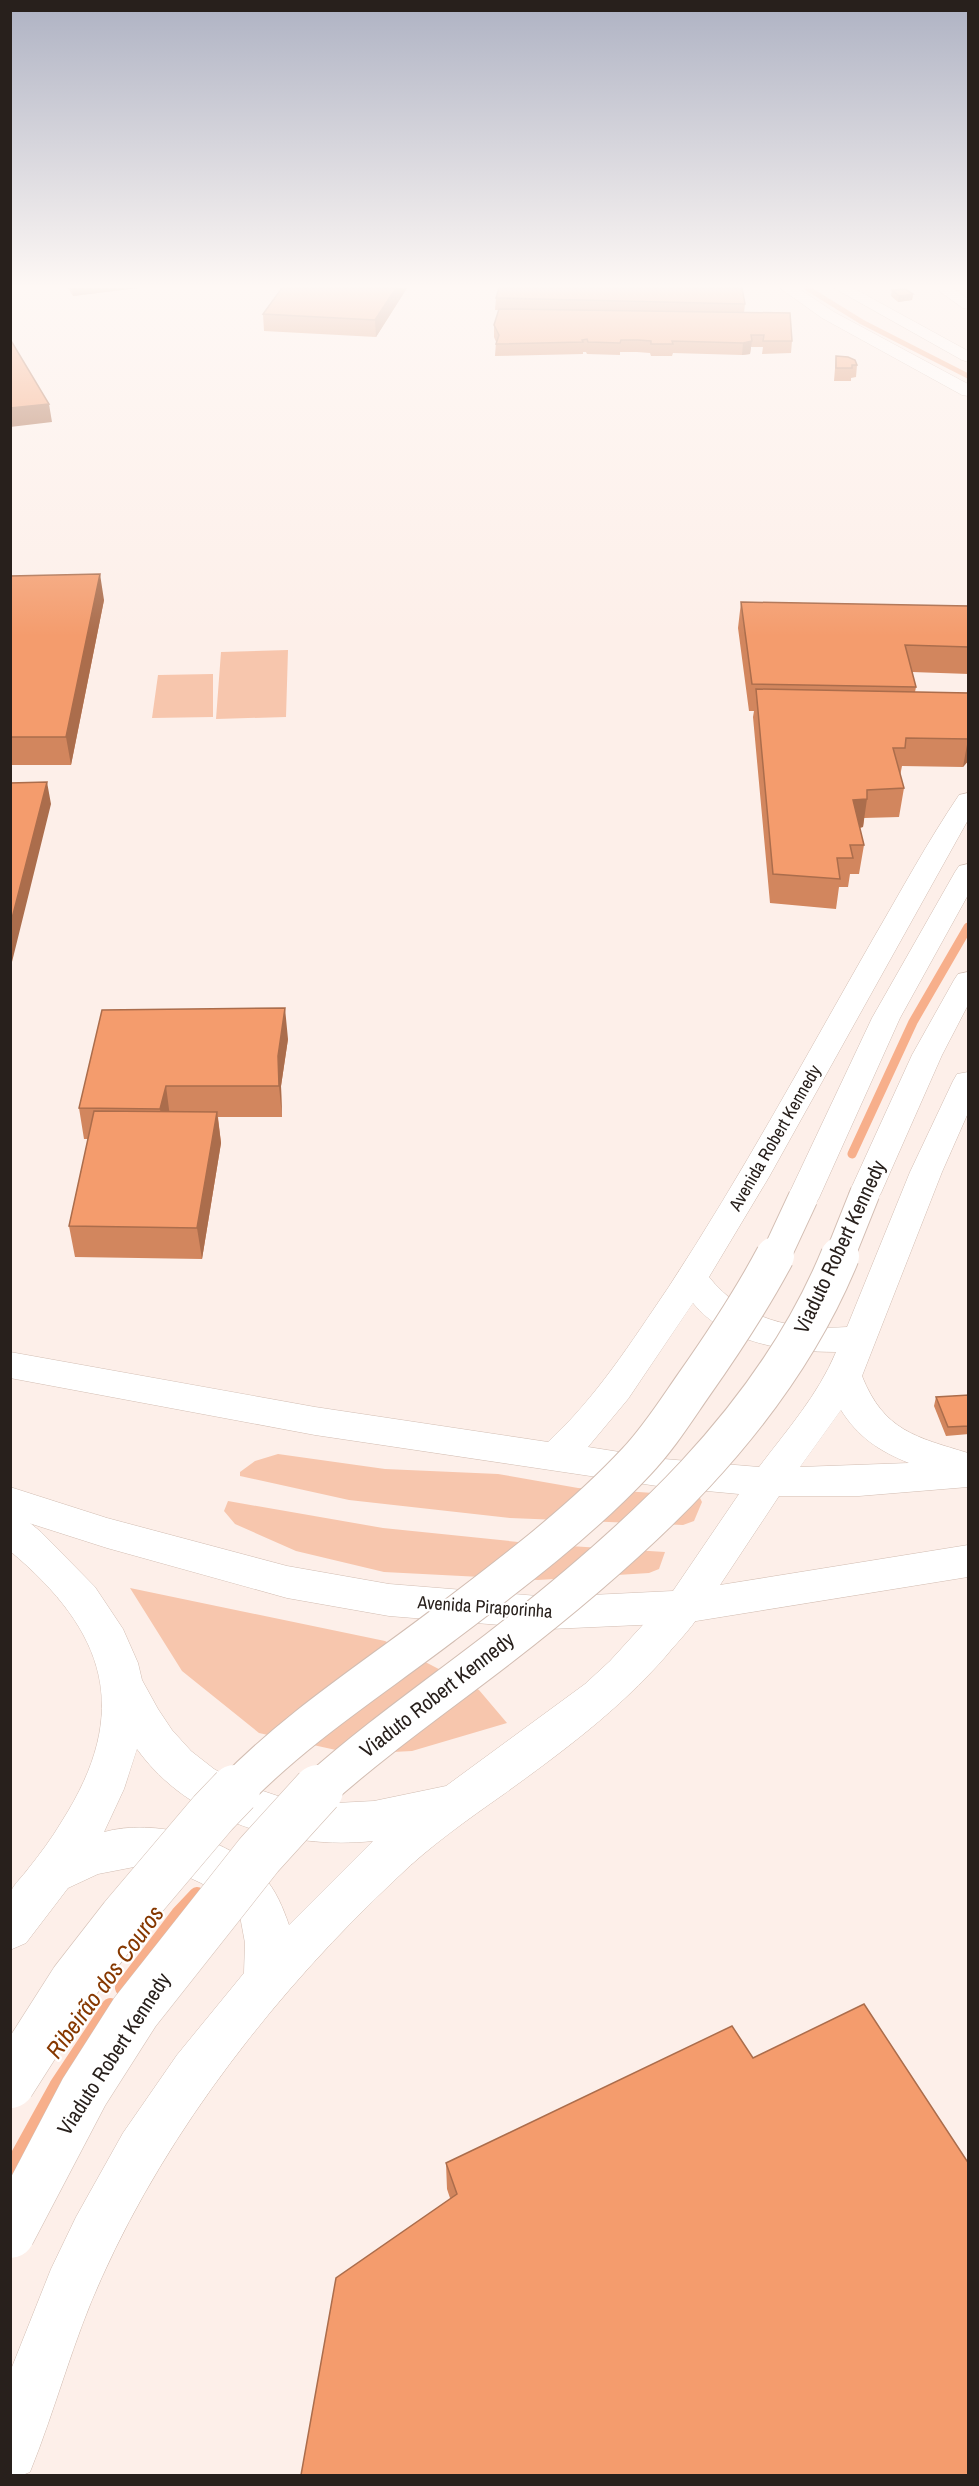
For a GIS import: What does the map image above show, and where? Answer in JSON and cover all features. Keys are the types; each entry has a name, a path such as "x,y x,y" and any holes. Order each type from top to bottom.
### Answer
{"main road":[{"name":"Avenida Robert Kennedy","path":"555,1457 580,1436 692,1279 787,1121 883,944 969,800"},
{"path":"10,2083 75,1981 206,1822 256,1769 314,1719 442,1626 566,1527 636,1462 666,1425 749,1305 783,1242 886,1018 969,872"},
{"name":"Viaduto Robert Kennedy","path":"10,2232 90,2083 134,2013 183,1948 270,1841 312,1796 370,1745 497,1650 628,1541 688,1482 751,1407 781,1367 817,1308 865,1193 927,1055 969,980"},
{"path":"10,2452 48,2340 95,2235 137,2157 179,2089 267,1979 370,1873 419,1831 517,1761 624,1674 684,1607 768,1482 820,1414 844,1376 926,1172 969,1081"},
{"path":"692,1279 703,1297 719,1310 767,1333 806,1341 861,1338"},
{"path":"10,1365 315,1421 664,1473 768,1482 859,1481 969,1473"},
{"path":"844,1376 858,1411 875,1430 896,1443 918,1452 969,1467"},
{"name":"Avenida Piraporinha","path":"10,1502 107,1533 287,1582 389,1600 550,1613 684,1607 969,1562"},
{"path":"10,1529 26,1541 76,1592 112,1648 122,1684 157,1744 182,1770 206,1788 258,1810 288,1819 321,1822 365,1822 458,1803"},
{"path":"10,1928 87,1822 109,1773 118,1742 122,1684"},
{"path":"51,1874 78,1860 106,1851 136,1846 169,1847 214,1866 251,1892 266,1923 270,1938 267,1979"}],"shaded area":[{"path":"288,650 286,717 216,719 221,652"},
{"path":"213,674 213,717 152,718 158,675"},
{"path":"278,1454 385,1469 498,1474 578,1488 699,1496 702,1502 694,1521 683,1525 510,1518 349,1500 240,1476 240,1472 255,1461"},
{"path":"228,1501 383,1528 538,1544 665,1552 659,1569 649,1573 538,1580 384,1572 296,1551 235,1524 224,1511"},
{"path":"130,1588 385,1641 479,1690 507,1723 412,1751 354,1754 259,1733 182,1671"}],"building":[{"path":"10,404 49,404 10,408"},
{"path":"100,574 66,737 10,737 10,576"},
{"path":"741,602 969,606 969,647 905,645 916,687 752,684"},
{"path":"756,689 969,693 969,739 906,738 905,748 893,748 904,788 867,790 867,799 853,800 864,845 850,845 853,858 837,858 840,879 773,874"},
{"path":"47,782 10,926 10,783"},
{"path":"285,1008 278,1056 279,1086 166,1086 160,1109 79,1108 102,1010"},
{"path":"94,1111 217,1112 197,1228 69,1226"},
{"path":"969,1395 969,1426 948,1427 936,1397"},
{"path":"864,2004 969,2164 969,2475 301,2475 336,2278 457,2194 446,2163 732,2026 753,2058"}],"waterway":[{"path":"852,1154 913,1022 968,927"},
{"name":"Ribeirão dos Couros","path":"123,1988 179,1914 197,1895"},
{"name":"Ribeirão dos Couros","path":"10,2171 57,2086 110,2006"}]}
